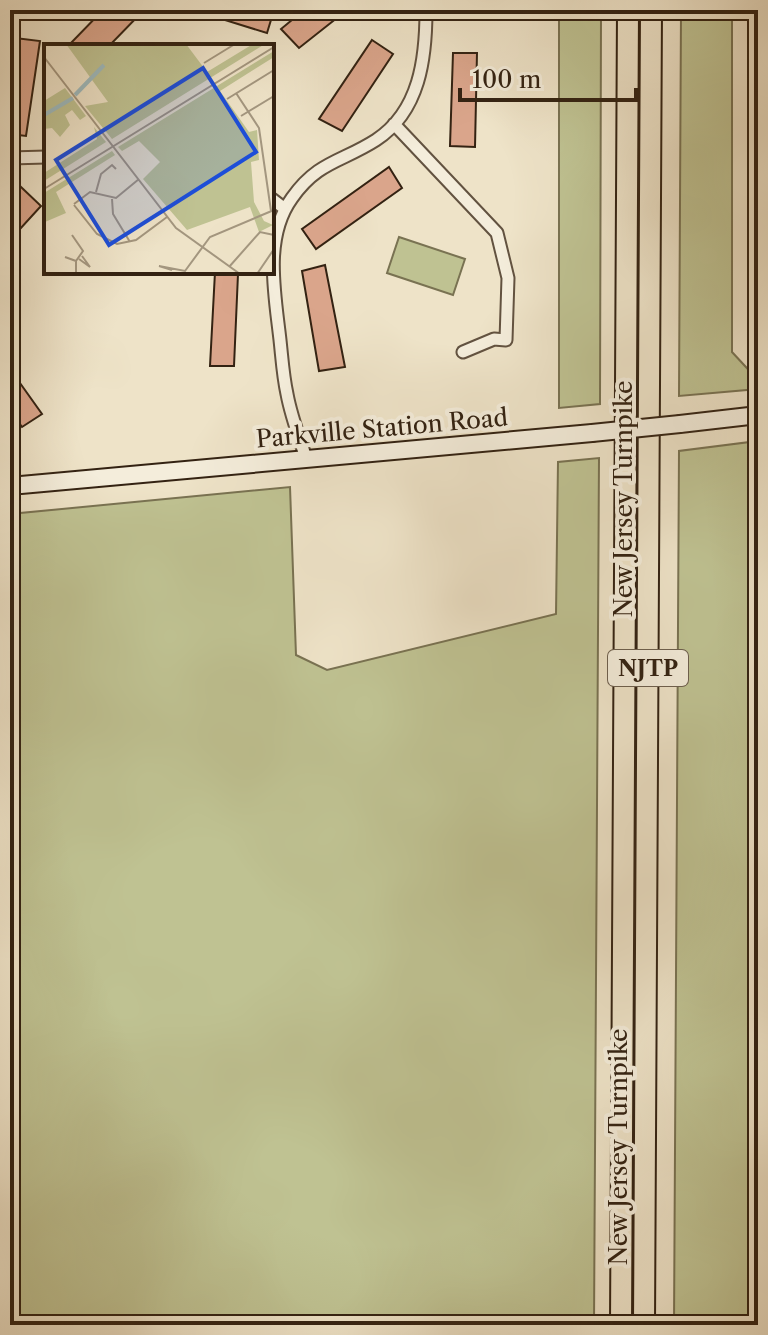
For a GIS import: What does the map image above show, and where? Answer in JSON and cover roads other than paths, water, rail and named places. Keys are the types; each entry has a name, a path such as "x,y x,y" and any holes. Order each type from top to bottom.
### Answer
{"highway":[{"name":"New Jersey Turnpike","path":"621,1325 628,10"},
{"name":"New Jersey Turnpike","path":"644,1325 651,10"}],"main road":[{"name":"Parkville Station Road","path":"10,486 758,415"}],"street":[{"path":"274,262 276,235 285,209 300,186 326,164 374,141 394,124 406,108 421,76 426,10"},
{"path":"394,124 497,233 508,278 506,340 494,339 463,352"},
{"path":"10,158 44,157"},
{"path":"274,201 285,209"},
{"path":"273,274 287,394 306,458"}]}
